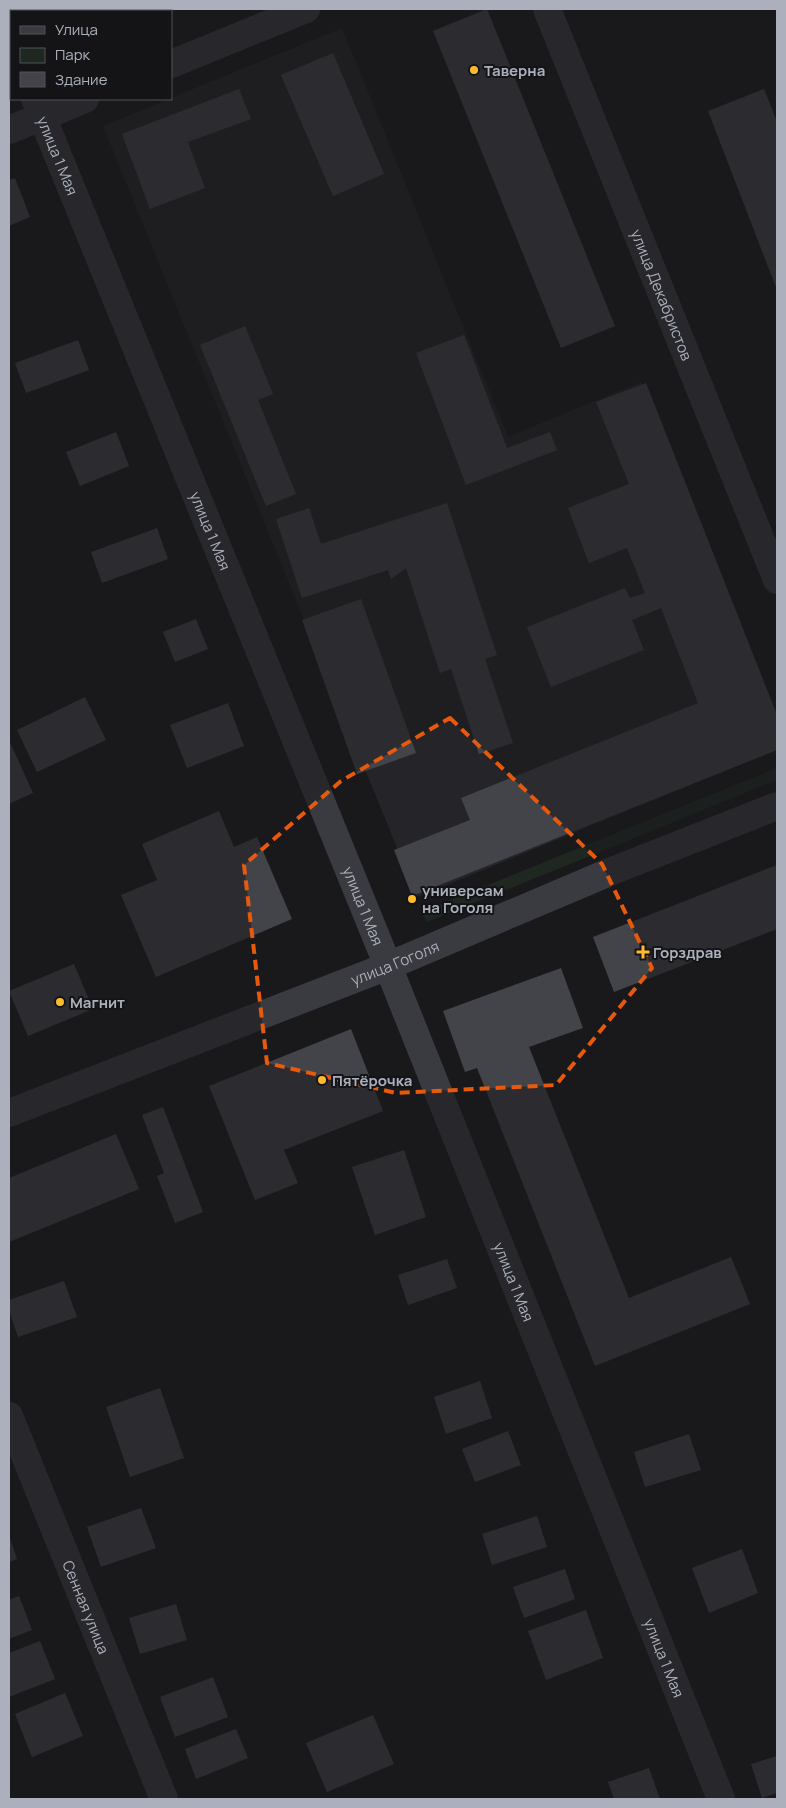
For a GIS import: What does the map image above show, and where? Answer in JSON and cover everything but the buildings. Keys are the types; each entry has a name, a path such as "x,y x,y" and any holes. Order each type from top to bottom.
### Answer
{"street":[{"path":"172,64 306,9"},
{"name":"улица Декабристов","path":"547,9 777,580"},
{"path":"9,130 39,108 80,100"},
{"name":"улица 1 Мая","path":"39,108 388,966 721,1799"},
{"name":"улица Гоголя","path":"9,1113 388,966 612,871 777,806"},
{"name":"Сенная улица","path":"9,1416 164,1799"}],"highlighted area":[{"path":"450,718 602,864 652,968 556,1085 396,1093 267,1063 244,865 341,781"}],"shaded area":[{"path":"342,28 508,437 641,382 777,717 777,750 417,897 103,126 166,100 172,100 172,98"}],"green space":[{"path":"777,768 777,780 427,922 421,912"}],"place":[{"name":"Таверна","path":"474,70"},
{"name":"универсам на Гоголя","path":"412,899"},
{"name":"Горздрав","path":"643,952"},
{"name":"Магнит","path":"60,1002"},
{"name":"Пятёрочка","path":"322,1080"}]}
